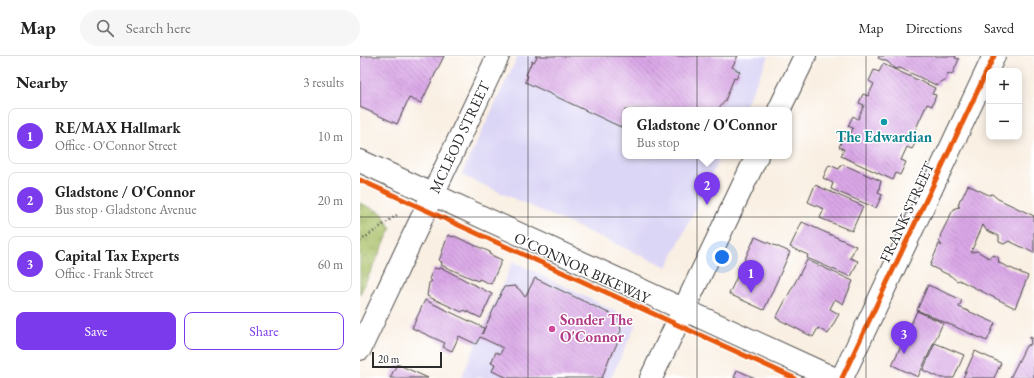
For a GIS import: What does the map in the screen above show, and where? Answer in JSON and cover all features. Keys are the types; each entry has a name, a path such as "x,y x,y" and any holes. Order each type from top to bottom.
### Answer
{"main road":[{"name":"MCLEOD STREET","path":"360,349 498,56"},
{"path":"780,107 805,56"},
{"name":"FRANK STREET","path":"842,378 994,56"},
{"path":"651,378 756,159"},
{"path":"360,161 833,378"}],"path":[{"path":"360,241 399,213"}],"shaded area":[{"path":"518,56 769,56 744,107 622,107 622,159 720,159 667,267 461,175"},
{"name":"Sonder The O'Connor","path":"513,261 637,322 611,378 461,378"}],"green space":[{"path":"360,203 382,213 391,229 360,294"}],"building":[{"path":"360,56 444,56 421,103 409,98 397,124 360,107"},
{"path":"535,56 738,56 732,67 740,72 736,79 734,78 725,101 720,107 622,107 622,128 525,82 528,76 526,75 532,61 534,62 537,57"},
{"path":"879,56 956,56 955,58 959,59 952,75 948,73 945,81 940,82 938,86 900,68 895,69 888,62 878,58"},
{"name":"The Edwardian","path":"883,64 935,88 932,94 936,95 932,106 927,104 912,137 917,140 912,149 907,147 901,160 906,162 900,175 896,173 893,180 841,156 844,149 839,147 843,138 848,140 853,128 848,126 853,116 858,119 864,105 859,103 863,94 868,96 874,84 869,81 874,70 879,72"},
{"path":"842,164 881,181 878,193 882,195 876,208 831,189 833,183 823,178 829,165 839,169"},
{"path":"815,185 863,206 852,231 820,218 824,209 808,202"},
{"path":"968,185 989,195 992,194 998,199 1034,216 1034,253 1009,241 1004,244 999,242 999,236 986,230 983,225 971,252 977,251 989,258 993,255 998,257 999,263 1028,276 1015,308 959,280 957,281 951,276 930,266 939,244 942,246 939,241 942,236 940,236 952,212 955,208 960,207 958,206 960,199 962,198"},
{"path":"802,222 856,246 850,258 858,261 851,277 807,258 808,255 790,247"},
{"path":"448,235 454,236 490,252 489,254 502,260 491,284 479,279 478,281 441,265 442,262 439,261"},
{"path":"755,237 790,252 764,310 729,294"},
{"path":"807,260 853,281 843,304 835,299 830,309 839,314 828,334 818,328 813,337 776,318"},
{"path":"440,267 492,294 481,318 464,310 462,312 427,296 429,283 432,281 429,279 434,268 439,269"},
{"name":"Sonder The O'Connor","path":"535,278 619,318 621,331 617,338 619,339 611,357 610,356 602,378 508,378 492,371 495,364 491,363 496,352 500,354 503,348 480,337 476,344 459,336 452,351 443,347 445,343 412,328 425,300 484,328 482,334 504,287 515,286 525,297"},
{"path":"928,285 962,300 959,307 995,323 987,341 917,310"},
{"path":"917,311 943,323 918,377 892,365"},
{"path":"1030,337 1034,339 1034,378 1010,378 1026,346 1031,344"},
{"path":"935,343 964,355 954,378 941,378 923,370"},
{"path":"975,351 1001,363 994,378 963,378"},
{"path":"397,364 428,378 390,378"},
{"path":"737,370 755,378 734,378"}],"cycle path":[{"path":"842,378 994,56"},
{"name":"O'CONNOR BIKEWAY","path":"360,180 794,378"}],"place":[{"name":"The Edwardian","path":"884,122"},
{"name":"Gladstone / O'Connor","path":"707,205"},
{"name":"RE/MAX Hallmark","path":"751,293"},
{"name":"Sonder The O'Connor","path":"552,329"},
{"name":"Capital Tax Experts","path":"904,354"}]}
